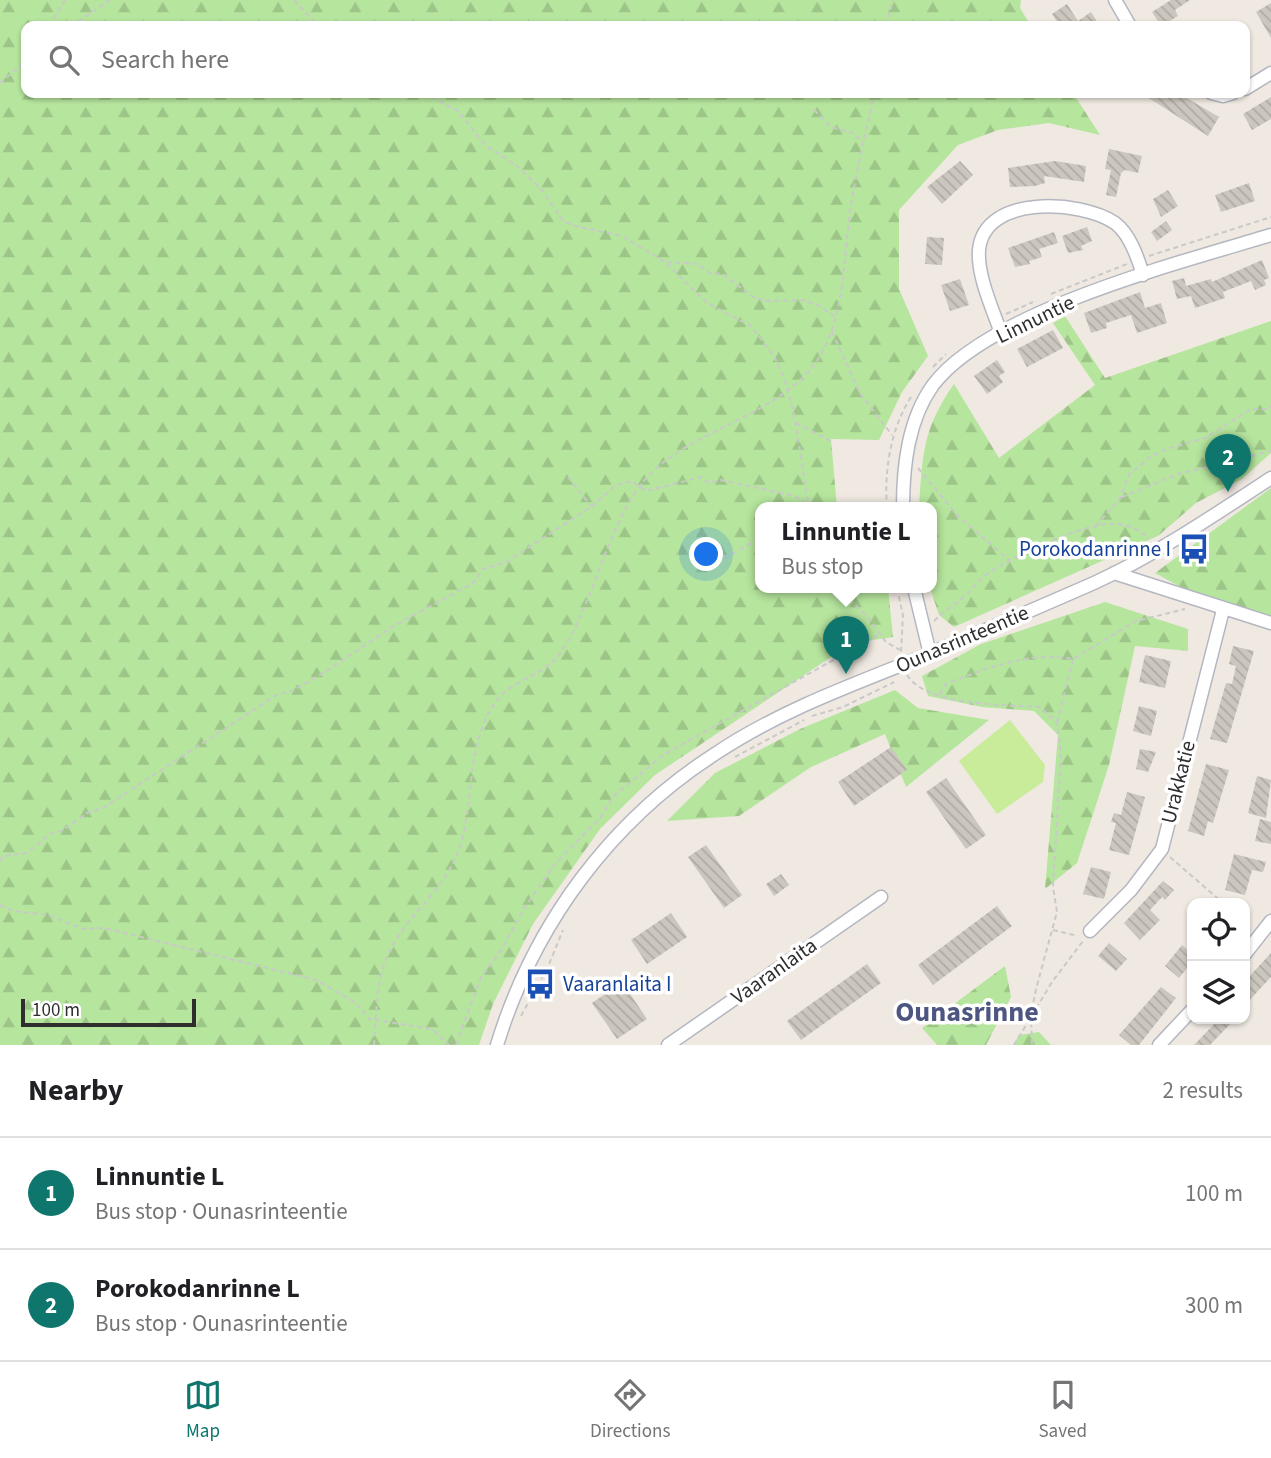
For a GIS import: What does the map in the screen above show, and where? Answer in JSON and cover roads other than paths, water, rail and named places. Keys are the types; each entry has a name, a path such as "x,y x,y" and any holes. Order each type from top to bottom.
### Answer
{"street":[{"path":"1115,0 1127,21"},
{"path":"1250,86 1271,73"},
{"path":"1001,333 981,267 979,251 983,235 991,222 1004,213 1049,207 1096,213 1117,225 1133,249 1143,275"},
{"name":"Linnuntie","path":"903,502 906,459 915,418 933,386 960,358 1001,333 1057,305 1271,235"},
{"name":"Ounasrinteentie","path":"497,1045 522,976 568,895 606,847 659,795 718,751 820,697 930,654 1114,573 1160,550 1271,478"},
{"path":"1114,573 1223,610 1271,623"},
{"path":"915,593 930,654"},
{"name":"Urakkatie","path":"1088,934 1132,890 1161,849 1223,610"},
{"name":"Vaaranlaita","path":"668,1045 881,897"},
{"path":"1250,948 1271,921"},
{"path":"1159,1045 1187,1015"}],"place":[{"name":"Porokodanrinne L","path":"1228,492"},
{"name":"Porokodanrinne I","path":"1194,549"},
{"name":"Linnuntie L","path":"846,674"},
{"name":"Vaaranlaita I","path":"540,984"}],"district":[{"name":"Ounasrinne","path":"967,1012"}]}
